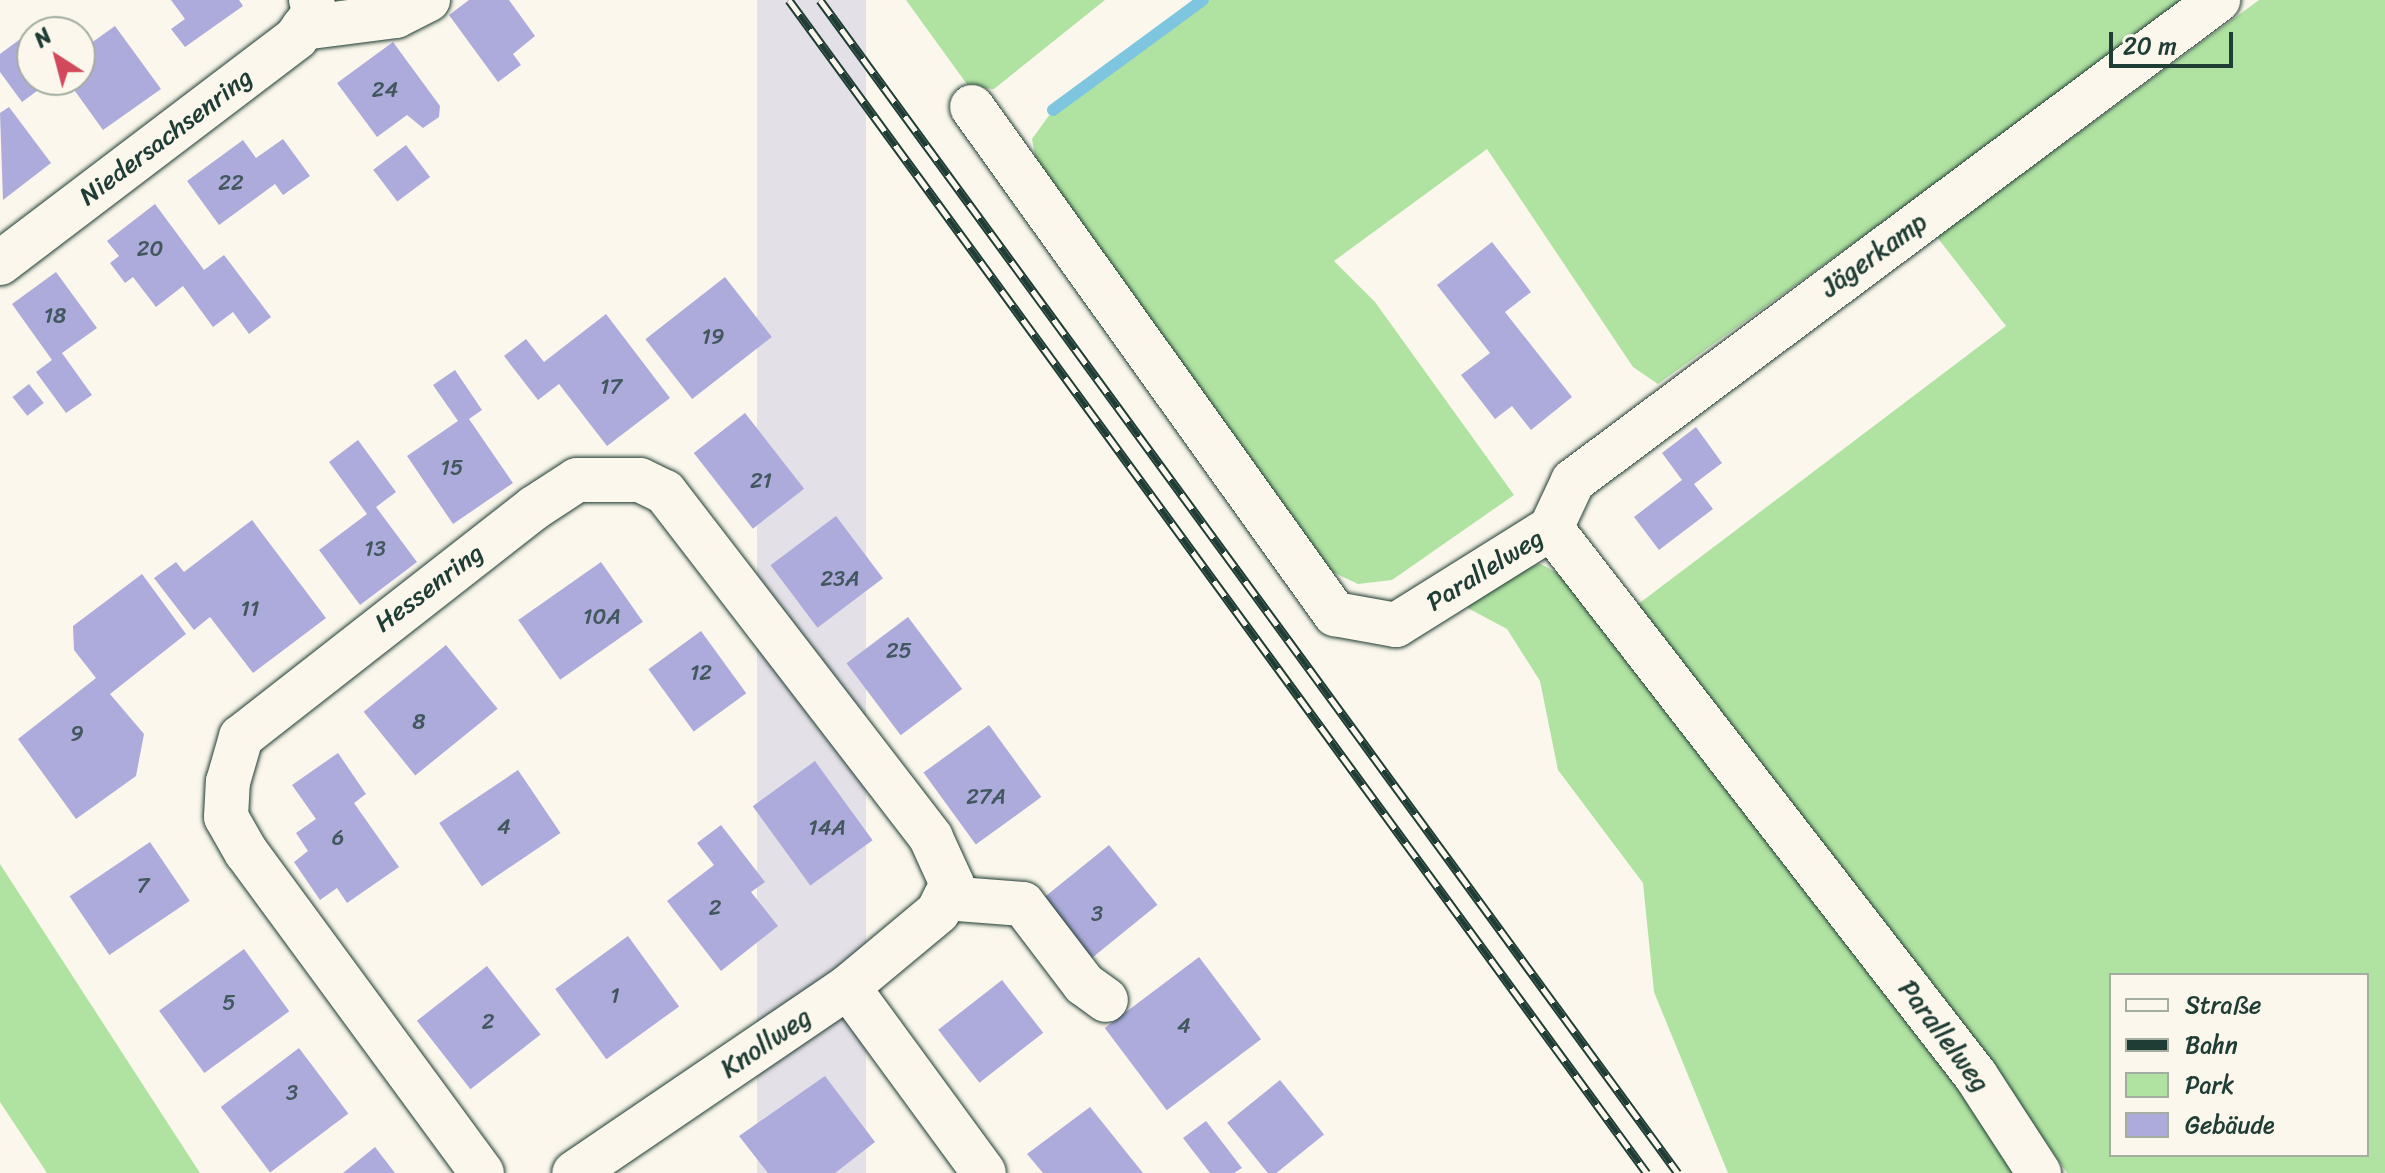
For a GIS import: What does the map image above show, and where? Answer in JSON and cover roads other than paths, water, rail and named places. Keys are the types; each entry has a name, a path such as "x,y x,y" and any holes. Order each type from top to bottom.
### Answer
{"street":[{"path":"307,14 396,16 428,0"},
{"name":"Jägerkamp","path":"1551,528 1573,481 2218,0"},
{"name":"Niedersachsenring","path":"0,263 307,14"},
{"name":"Parallelweg","path":"972,107 1335,614 1396,625 1551,528 1976,1076 2039,1173"},
{"name":"Hessenring","path":"482,1173 246,852 226,817 228,782 241,737 288,695 577,480 640,480 665,492 931,838 949,891"},
{"path":"949,891 1023,904 1084,984 1106,1000"},
{"name":"Knollweg","path":"574,1173 848,987 912,937 949,891"},
{"path":"848,987 984,1173"}],"waterway":[{"path":"1053,110 1203,0"}],"railway":[{"path":"789,0 1647,1173"},
{"path":"820,0 1678,1173"}]}
